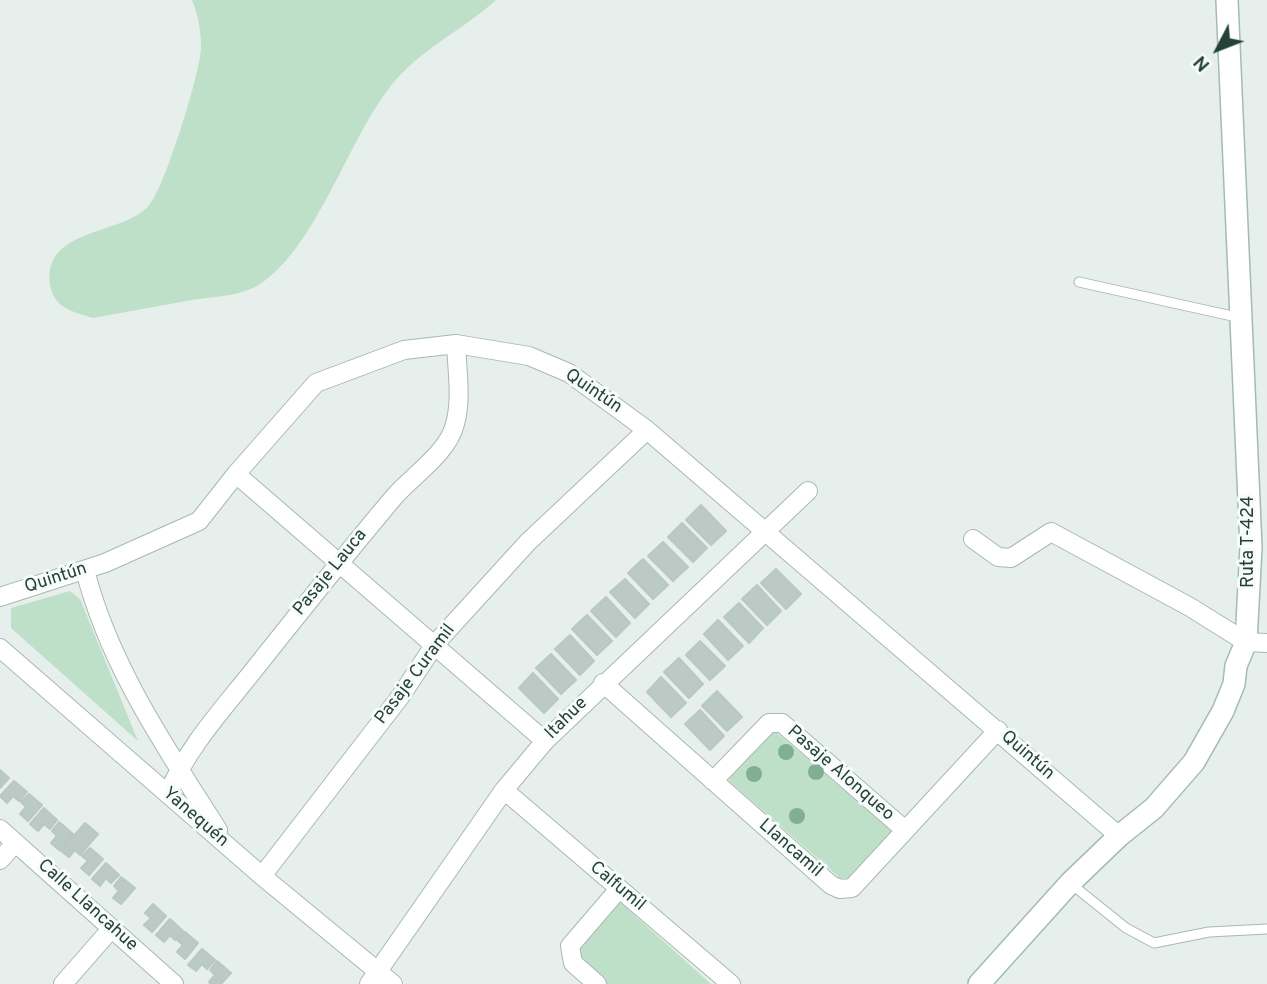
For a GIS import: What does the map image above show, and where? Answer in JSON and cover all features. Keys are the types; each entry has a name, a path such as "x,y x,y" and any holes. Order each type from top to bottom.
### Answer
{"street":[{"name":"Ruta T-424","path":"979,984 1070,883 1119,836 1154,808 1194,762 1223,710 1234,684 1236,666 1257,642 1227,0"},
{"name":"Quintún","path":"0,597 85,570 200,522 236,474 316,383 404,350 456,344 495,348 539,360 569,373 647,430 1119,836"},
{"name":"Pasaje Lauca","path":"169,794 179,769 340,562 405,484 438,453 455,426 458,401 456,344"},
{"name":"Pasaje Curamil","path":"262,876 400,697 435,644 528,542 647,430"},
{"path":"236,474 545,741"},
{"name":"Itahue","path":"373,977 504,790 545,741 603,682 808,491"},
{"path":"973,539 998,557 1011,558 1051,532 1257,642"},
{"path":"85,570 90,591 124,673 160,742 229,847"},
{"name":"Yanequén","path":"0,648 262,876 373,977 393,984"},
{"name":"Llancamil","path":"603,682 831,885 840,889 852,888 998,730"},
{"name":"Pasaje Alonqueo","path":"713,780 769,723 782,723 905,830"},
{"name":"Calfumil","path":"504,790 731,984"},
{"name":"Calle Llancahue","path":"0,829 174,984"},
{"path":"0,860 15,843"},
{"path":"597,984 573,963 570,946 619,889"},
{"path":"63,984 112,928"}],"lane":[{"path":"1079,282 1241,318"},
{"path":"1070,883 1126,929 1154,943 1209,932 1267,929"}],"green space":[{"path":"192,0 496,0 427,51 390,87 360,134 300,243 263,282 247,291 229,295 93,318 78,314 60,304 52,293 51,266 59,252 72,242 138,214 150,204 156,193 181,128 199,60 200,29"},
{"path":"70,591 80,599 138,741 11,628 11,608"},
{"path":"774,730 894,833 853,878 840,878 729,781 731,771"},
{"path":"620,902 711,984 605,984 581,963 579,947"}],"building":[{"path":"701,505 726,531 711,545 686,520"},
{"path":"682,523 707,548 693,562 668,537"},
{"path":"663,542 688,567 673,581 648,556"},
{"path":"643,559 668,585 653,599 628,573"},
{"path":"776,569 801,594 786,609 761,583"},
{"path":"625,579 649,604 635,618 610,592"},
{"path":"757,585 781,611 767,625 742,599"},
{"path":"606,597 630,623 616,637 591,611"},
{"path":"739,603 763,628 749,643 724,617"},
{"path":"587,615 612,641 597,655 572,629"},
{"path":"718,620 743,646 728,660 704,634"},
{"path":"570,635 594,661 580,675 555,649"},
{"path":"700,641 725,666 710,680 686,655"},
{"path":"551,654 576,680 561,694 536,668"},
{"path":"679,658 703,684 689,698 664,672"},
{"path":"533,673 558,699 544,713 519,688"},
{"path":"661,677 686,703 671,717 647,692"},
{"path":"717,691 742,717 727,731 702,706"},
{"path":"700,710 724,736 710,750 685,724"},
{"path":"0,770 9,778 0,788"},
{"path":"14,781 27,792 19,801 13,796 7,803 0,796"},
{"path":"29,794 42,805 28,821 20,814 26,807 21,802"},
{"path":"44,808 57,820 50,829 44,824 38,831 30,824"},
{"path":"59,822 73,834 59,850 51,843 57,836 52,831"},
{"path":"85,823 98,834 80,855 75,850 69,857 61,851"},
{"path":"90,848 103,859 89,875 81,868 88,861 82,856"},
{"path":"106,863 119,875 111,883 106,878 100,886 92,879"},
{"path":"121,877 135,888 121,904 113,898 119,891 114,886"},
{"path":"153,904 166,916 152,932 144,925 151,918 145,913"},
{"path":"170,919 183,931 175,940 170,935 164,942 156,935"},
{"path":"185,932 198,943 185,959 177,952 183,945 177,940"},
{"path":"202,949 215,960 207,969 202,964 196,971 188,965"},
{"path":"217,961 231,973 221,984 211,984 209,982 215,975 210,970"}]}
